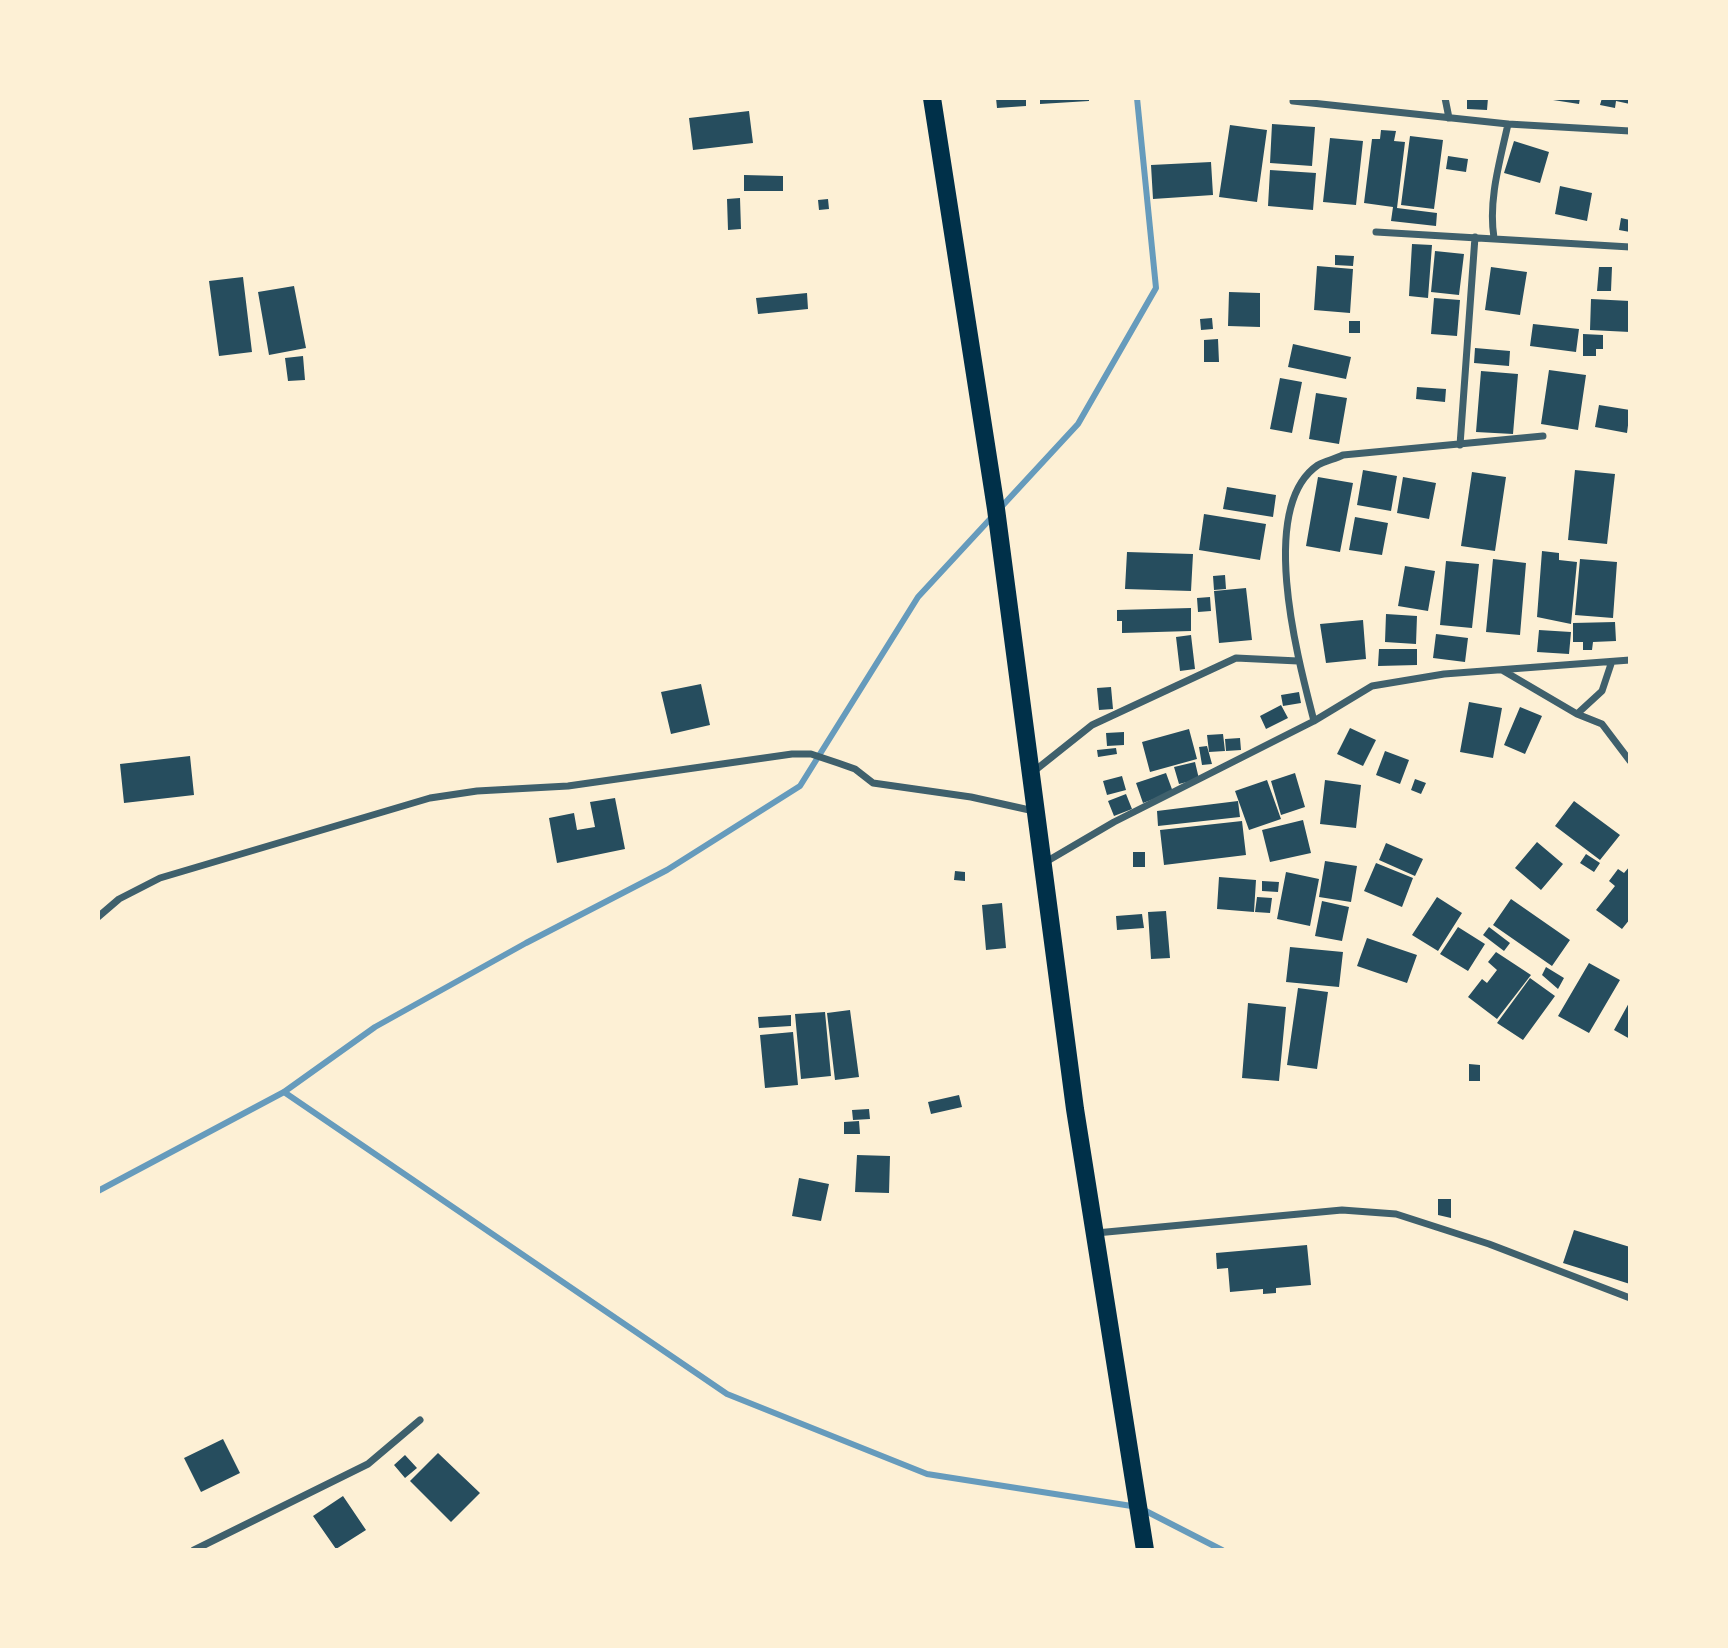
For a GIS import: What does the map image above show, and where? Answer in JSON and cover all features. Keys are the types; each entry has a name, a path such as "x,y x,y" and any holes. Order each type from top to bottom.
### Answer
{"highway":[{"path":"932,98 996,509 1041,865 1145,1550"}],"street":[{"path":"1445,98 1449,118"},
{"path":"1293,101 1508,124 1630,131"},
{"path":"1494,238 1494,192 1508,124"},
{"path":"1376,232 1630,247"},
{"path":"1460,445 1475,237"},
{"path":"1314,721 1298,661 1287,594 1286,543 1299,487 1317,466 1343,456 1543,436"},
{"path":"1030,775 1092,724 1236,658 1298,661"},
{"path":"1041,865 1114,822 1314,721 1372,686 1417,677 1611,664 1630,660"},
{"path":"1577,714 1602,691 1611,664"},
{"path":"1502,670 1577,714 1602,724 1630,761"},
{"path":"98,917 119,899 160,878 430,798 477,791 568,786 811,754 855,769 873,783 971,797 1034,811"},
{"path":"1096,1233 1342,1210 1396,1214 1489,1244 1630,1298"},
{"path":"194,1550 368,1464 420,1420"}],"building":[{"path":"996,98 1026,98 1026,106 997,108"},
{"path":"1040,98 1089,98 1089,101 1040,104"},
{"path":"1467,98 1488,98 1487,110 1467,109"},
{"path":"1540,98 1580,98 1579,104"},
{"path":"1602,98 1630,98 1630,104 1616,101 1615,108 1600,105"},
{"path":"749,111 753,143 693,150 689,118"},
{"path":"1272,124 1315,127 1312,166 1270,163"},
{"path":"1230,125 1267,130 1257,202 1219,197"},
{"path":"1381,130 1396,131 1394,141 1405,142 1397,208 1437,213 1436,226 1391,221 1393,207 1364,203 1372,139 1380,139"},
{"path":"1410,136 1443,140 1434,209 1401,205"},
{"path":"1330,138 1363,141 1356,205 1323,202"},
{"path":"1514,141 1549,152 1540,183 1504,173"},
{"path":"1448,156 1468,159 1466,172 1446,169"},
{"path":"1211,162 1213,195 1153,199 1151,165"},
{"path":"1270,170 1316,173 1313,210 1268,206"},
{"path":"744,175 783,176 783,191 744,191"},
{"path":"1560,186 1592,193 1587,221 1555,214"},
{"path":"740,198 741,229 728,230 727,199"},
{"path":"828,199 829,209 819,210 818,200"},
{"path":"1621,218 1630,220 1630,232 1619,230"},
{"path":"1412,244 1432,245 1428,298 1409,296"},
{"path":"1435,251 1464,254 1459,295 1431,292"},
{"path":"1335,255 1354,256 1353,266 1335,265"},
{"path":"1317,266 1353,269 1350,313 1314,310"},
{"path":"1491,267 1527,272 1520,315 1485,310"},
{"path":"1599,267 1612,267 1611,291 1597,291"},
{"path":"243,277 252,352 219,356 209,281"},
{"path":"294,286 306,348 269,355 258,292"},
{"path":"1229,292 1260,293 1260,327 1228,326"},
{"path":"807,293 808,309 758,314 756,298"},
{"path":"1434,298 1460,300 1457,336 1431,334"},
{"path":"1591,299 1630,301 1630,332 1590,330"},
{"path":"1212,318 1213,329 1201,330 1200,319"},
{"path":"1349,321 1360,321 1360,333 1349,333"},
{"path":"1533,324 1579,329 1576,352 1530,346"},
{"path":"1583,334 1603,335 1603,349 1596,349 1596,356 1583,356"},
{"path":"1218,339 1219,362 1204,362 1204,340"},
{"path":"1293,344 1351,357 1346,379 1288,367"},
{"path":"1475,348 1510,351 1509,366 1474,363"},
{"path":"303,356 305,380 288,381 285,358"},
{"path":"1549,370 1586,375 1578,430 1541,424"},
{"path":"1481,371 1518,374 1513,434 1476,432"},
{"path":"1280,378 1302,382 1292,433 1270,429"},
{"path":"1417,387 1446,389 1445,402 1416,399"},
{"path":"1316,393 1347,398 1339,444 1309,439"},
{"path":"1599,405 1630,410 1627,433 1595,427"},
{"path":"1363,470 1397,476 1391,511 1357,505"},
{"path":"1575,470 1615,474 1607,544 1568,540"},
{"path":"1472,472 1506,477 1495,551 1461,546"},
{"path":"1318,477 1353,483 1340,552 1306,546"},
{"path":"1403,477 1436,483 1429,519 1397,513"},
{"path":"1227,487 1276,495 1273,517 1223,509"},
{"path":"1204,514 1266,524 1260,560 1199,550"},
{"path":"1355,517 1388,523 1382,555 1349,550"},
{"path":"1542,551 1559,553 1559,560 1577,562 1571,624 1537,617"},
{"path":"1127,552 1193,554 1191,591 1125,589"},
{"path":"1493,559 1526,563 1520,635 1486,632"},
{"path":"1580,559 1617,562 1613,618 1575,615"},
{"path":"1446,561 1479,564 1472,628 1440,625"},
{"path":"1405,566 1435,571 1428,611 1398,606"},
{"path":"1225,575 1226,589 1214,590 1213,576"},
{"path":"1246,588 1252,640 1219,643 1214,591"},
{"path":"1210,597 1211,611 1198,612 1197,598"},
{"path":"1191,608 1191,631 1122,633 1122,621 1117,621 1117,610"},
{"path":"1386,614 1417,616 1416,644 1385,642"},
{"path":"1363,620 1366,659 1326,663 1320,624"},
{"path":"1615,622 1616,641 1593,642 1592,650 1583,650 1583,642 1573,642 1573,623"},
{"path":"1539,630 1571,632 1569,654 1537,652"},
{"path":"1436,634 1468,638 1465,662 1433,658"},
{"path":"1191,635 1195,669 1180,671 1176,637"},
{"path":"1379,649 1417,649 1417,665 1378,666"},
{"path":"701,684 710,725 671,734 661,692"},
{"path":"1111,687 1113,709 1099,710 1097,688"},
{"path":"1299,692 1301,703 1283,706 1281,695"},
{"path":"1469,702 1502,708 1493,758 1460,752"},
{"path":"1281,705 1288,718 1266,729 1260,716"},
{"path":"1520,707 1542,716 1525,754 1504,745"},
{"path":"1350,728 1376,740 1363,766 1337,754"},
{"path":"1189,729 1197,759 1150,772 1142,742"},
{"path":"1124,732 1124,745 1107,746 1106,733"},
{"path":"1223,734 1225,751 1209,752 1207,735"},
{"path":"1240,738 1241,750 1226,751 1225,739"},
{"path":"1207,746 1212,764 1202,765 1199,747"},
{"path":"1116,748 1117,754 1098,757 1097,750"},
{"path":"1385,751 1409,760 1400,784 1376,775"},
{"path":"190,756 194,795 124,803 120,764"},
{"path":"1195,762 1199,779 1179,784 1174,767"},
{"path":"1166,773 1173,792 1143,803 1136,783"},
{"path":"1295,773 1305,807 1281,815 1271,781"},
{"path":"1122,776 1126,790 1107,795 1103,781"},
{"path":"1415,779 1426,783 1421,794 1411,790"},
{"path":"1267,780 1281,819 1249,830 1235,791"},
{"path":"1325,780 1361,785 1356,828 1320,824"},
{"path":"1126,794 1132,809 1114,816 1108,801"},
{"path":"615,798 625,849 557,863 549,818 574,813 577,830 595,827 590,802"},
{"path":"1238,801 1240,817 1158,826 1157,811"},
{"path":"1574,801 1620,835 1600,860 1555,826"},
{"path":"1303,820 1311,853 1270,862 1262,830"},
{"path":"1242,821 1246,855 1164,865 1160,830"},
{"path":"1537,842 1563,864 1541,890 1515,868"},
{"path":"1386,843 1423,859 1415,876 1379,860"},
{"path":"1133,852 1145,852 1145,867 1133,867"},
{"path":"1586,854 1600,863 1594,872 1580,863"},
{"path":"1325,861 1357,866 1351,902 1319,897"},
{"path":"1376,863 1413,878 1402,907 1364,891"},
{"path":"1630,866 1630,919 1622,929 1596,910 1615,886 1609,881 1618,869 1624,873"},
{"path":"955,871 965,872 965,881 954,880"},
{"path":"1286,872 1319,879 1310,926 1277,919"},
{"path":"1219,877 1256,880 1254,912 1217,909"},
{"path":"1262,881 1279,882 1278,892 1262,891"},
{"path":"1257,897 1272,898 1270,913 1255,912"},
{"path":"1437,897 1462,913 1438,951 1412,935"},
{"path":"1511,899 1570,940 1552,966 1493,925"},
{"path":"1322,901 1349,907 1342,941 1315,936"},
{"path":"1002,903 1006,948 986,950 982,905"},
{"path":"1166,911 1170,958 1151,959 1148,912"},
{"path":"1142,914 1144,928 1117,930 1116,916"},
{"path":"1458,927 1485,944 1468,971 1440,954"},
{"path":"1489,927 1510,943 1504,951 1483,935"},
{"path":"1367,938 1417,955 1407,983 1357,966"},
{"path":"1290,947 1343,952 1339,987 1286,982"},
{"path":"1496,952 1531,975 1497,1019 1468,997 1482,979 1487,983 1497,970 1488,962"},
{"path":"1589,963 1620,980 1589,1033 1558,1016"},
{"path":"1546,967 1564,978 1558,989 1542,975"},
{"path":"1530,978 1555,996 1523,1040 1497,1023"},
{"path":"1298,988 1328,992 1317,1069 1287,1065"},
{"path":"1630,1001 1630,1039 1614,1030"},
{"path":"1248,1003 1286,1007 1279,1081 1242,1078"},
{"path":"850,1010 859,1077 835,1080 827,1013"},
{"path":"825,1012 831,1076 801,1079 795,1014"},
{"path":"791,1015 791,1026 759,1028 758,1017"},
{"path":"793,1032 798,1085 765,1088 760,1035"},
{"path":"1469,1064 1480,1065 1480,1081 1469,1081"},
{"path":"959,1095 962,1107 931,1114 928,1102"},
{"path":"869,1109 870,1119 853,1120 852,1110"},
{"path":"859,1121 860,1134 844,1134 844,1122"},
{"path":"857,1155 890,1156 889,1193 855,1192"},
{"path":"799,1178 829,1184 821,1221 792,1216"},
{"path":"1438,1199 1451,1199 1451,1218 1438,1215"},
{"path":"1574,1230 1630,1247 1630,1284 1563,1263"},
{"path":"1307,1245 1311,1285 1276,1288 1276,1293 1263,1294 1263,1289 1230,1292 1228,1268 1217,1269 1216,1253"},
{"path":"223,1439 240,1473 201,1492 184,1458"},
{"path":"438,1453 480,1493 451,1522 410,1481"},
{"path":"405,1455 417,1468 405,1478 394,1465"},
{"path":"343,1496 366,1530 336,1549 313,1516"}],"waterway":[{"path":"98,1191 284,1092 375,1027 526,943 667,870 800,786 918,597 1078,424 1156,288 1137,98"},
{"path":"284,1092 727,1394 927,1474 1138,1507 1222,1550"}]}
